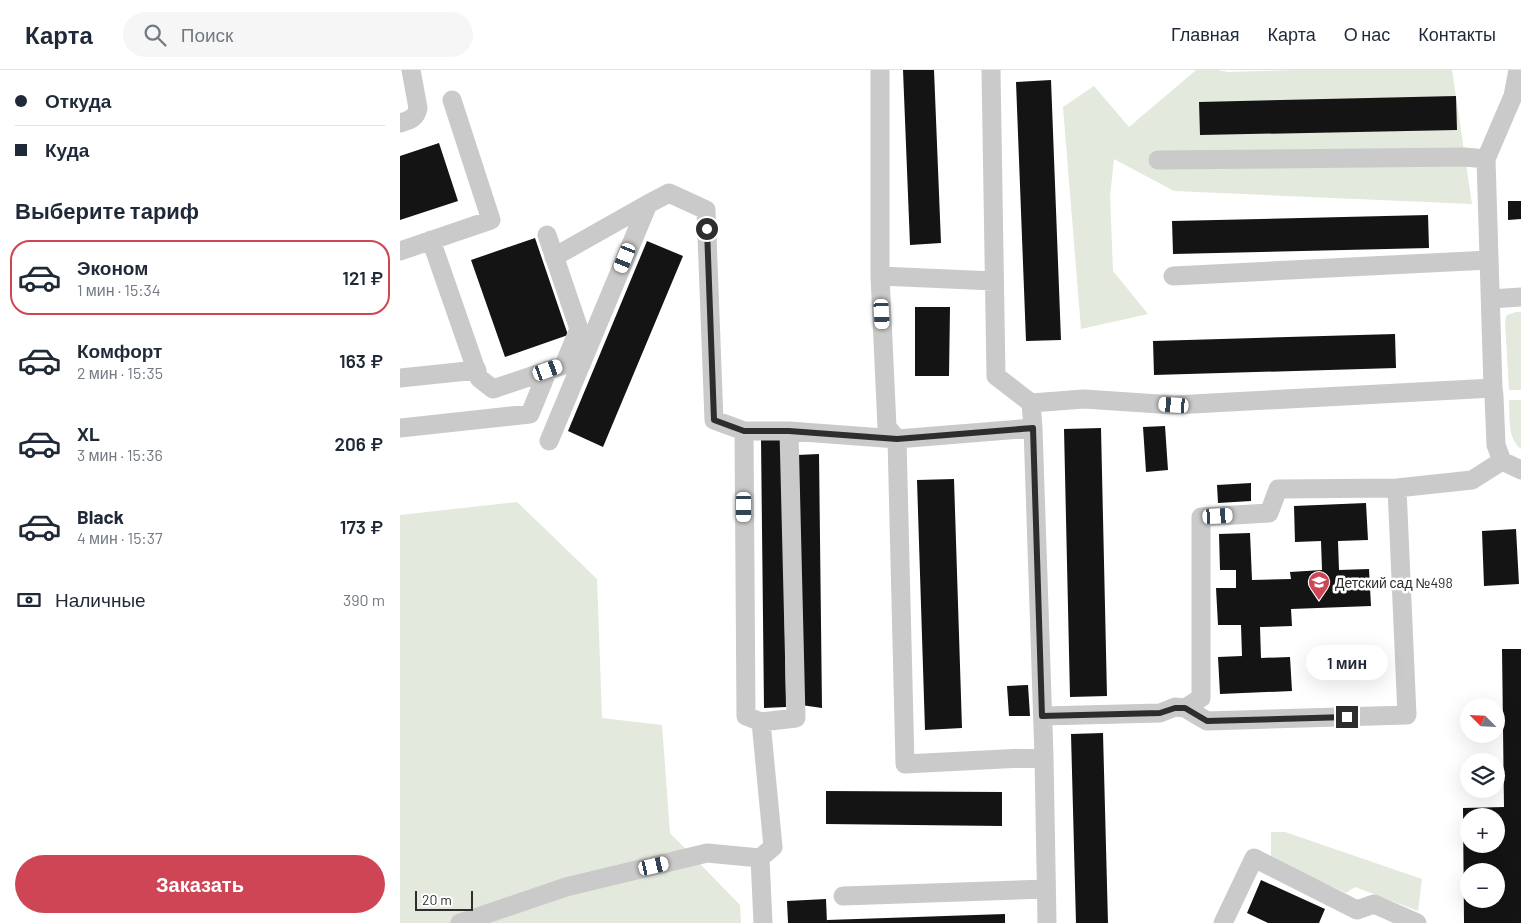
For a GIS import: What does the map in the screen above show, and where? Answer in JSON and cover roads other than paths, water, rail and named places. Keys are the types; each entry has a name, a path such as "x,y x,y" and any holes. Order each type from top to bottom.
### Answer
{"street":[{"path":"400,123 413,118 417,114 418,108 411,70"},
{"path":"880,70 880,276 887,427 897,439 905,764 1044,757"},
{"path":"991,70 996,376 1031,403 1084,399 1174,405 1493,388"},
{"path":"1518,70 1513,96 1486,159 1496,445 1502,461 1521,470"},
{"path":"400,251 491,220 452,100"},
{"path":"1158,160 1455,157 1486,159"},
{"path":"554,257 669,193 706,210 714,420 744,431 789,431 897,439 1033,428"},
{"path":"549,441 648,204"},
{"path":"431,240 479,378 493,390 564,364 579,329 547,235"},
{"path":"1173,276 1489,260"},
{"path":"880,276 994,281"},
{"path":"1491,299 1521,297"},
{"path":"400,378 476,370"},
{"path":"400,428 530,414 548,370"},
{"path":"1031,403 1044,757 1047,923"},
{"path":"744,431 746,716 761,722 796,718 789,431"},
{"path":"1185,708 1201,698 1201,517 1269,513 1278,489 1397,488 1472,480 1502,461"},
{"path":"1042,716 1160,713 1175,708 1185,708 1207,721 1407,716 1397,488"},
{"path":"460,923 566,887 707,853 760,858 774,847 761,722"},
{"path":"760,858 763,923"},
{"path":"1222,923 1254,858 1357,910 1374,904 1416,923"},
{"path":"844,896 1046,889"}],"place":[{"name":"Детский сад №498","path":"1319,601"}]}
